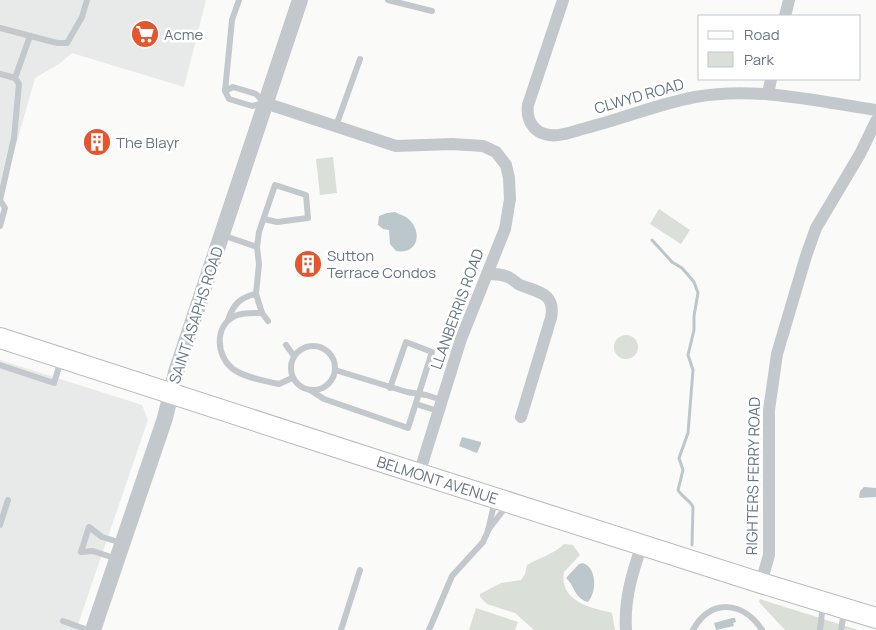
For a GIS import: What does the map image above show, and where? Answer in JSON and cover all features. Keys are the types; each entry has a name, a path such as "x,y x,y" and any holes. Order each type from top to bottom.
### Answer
{"main road":[{"name":"BELMONT AVENUE","path":"0,338 419,474 876,618"}],"street":[{"name":"SAINT ASAPHS ROAD","path":"93,630 165,418 176,372 300,0"},
{"name":"CLWYD ROAD","path":"563,0 528,105 528,119 533,128 541,133 556,135 605,123 677,101 728,94 768,94 876,110"},
{"path":"785,15 789,0"},
{"path":"768,94 771,80"},
{"path":"265,103 336,126"},
{"name":"RIGHTERS FERRY ROAD","path":"761,583 769,555 769,410 776,354 816,228 860,154 876,120"},
{"name":"LLANBERRIS ROAD","path":"336,126 396,146 474,145 492,149 506,165 509,178 509,210 505,229 462,339 419,474"},
{"path":"487,274 499,274 510,278 517,284 544,294 549,299 552,308 520,417"},
{"path":"626,630 626,609 629,589 642,545"}],"lane":[{"path":"0,28 67,43 82,17 87,0"},
{"path":"239,0 232,20 225,90 229,99 252,106 265,103"},
{"path":"388,0 432,10"},
{"path":"15,78 30,36"},
{"path":"336,126 360,59"},
{"path":"0,74 15,78 19,84 16,123 0,200 5,208 0,226"},
{"path":"225,90 233,86 256,94 265,103"},
{"path":"264,219 277,222 308,218 306,195 274,185 259,232 257,247 259,264 256,294 262,312 268,321"},
{"path":"221,234 257,247"},
{"path":"256,294 245,296 231,310 219,340 220,351 224,361 239,373 274,383 279,384 292,378"},
{"path":"228,321 236,315 262,312"},
{"path":"310,390 316,390 327,385 331,381 335,370 330,355 317,346 307,347 294,356 290,366 292,378 300,386 324,399 408,428 432,352 406,342 390,388"},
{"path":"286,345 294,356"},
{"path":"0,365 54,383 61,357"},
{"path":"335,370 390,388 426,395 440,406"},
{"path":"416,404 440,406"},
{"path":"0,525 8,500"},
{"path":"429,630 452,576 481,546 504,501"},
{"path":"488,531 502,512 504,501"},
{"path":"118,559 93,551 82,552 89,527 102,537 123,543"},
{"path":"341,630 360,570"},
{"path":"820,630 823,602"},
{"path":"693,630 701,619 713,610 726,607 747,612 762,630"},
{"path":"841,630 846,608"},
{"path":"63,621 88,630"}],"shaded area":[{"path":"0,0 206,0 184,87 72,53 59,64 35,78 0,202"},
{"path":"395,212 406,217 411,222 417,234 414,245 404,251 396,251 390,244 389,230 383,229 378,225 379,216"},
{"path":"0,360 142,405 148,420 76,630 0,630"},
{"path":"462,437 481,442 477,453 459,446"},
{"path":"864,487 876,488 876,497 859,498 860,491"},
{"path":"583,563 591,570 594,581 593,592 588,602 577,595 566,578 579,564"},
{"path":"735,618 736,622 733,623 734,626 716,630 714,623"}],"green space":[{"path":"333,157 337,193 320,195 316,159"},
{"path":"659,209 690,230 681,244 650,224"},
{"path":"626,335 635,338 638,347 635,356 626,359 617,356 614,347 617,338"},
{"path":"564,544 573,545 580,555 564,572 563,580 568,592 583,604 612,613 615,630 534,630 515,613 487,604 480,597 480,594 501,583 521,580 527,565 560,548"},
{"path":"760,599 858,630 785,630 759,602"},
{"path":"476,608 518,622 515,630 469,630"}],"waterway":[{"path":"652,240 672,262 682,268 694,282 698,293 694,316 694,330 688,355 693,370 688,433 679,458 683,470 678,490 693,507 692,545"}],"place":[{"name":"Acme","path":"145,34"},
{"name":"The Blayr","path":"97,142"},
{"name":"Sutton Terrace Condos","path":"308,264"}]}
